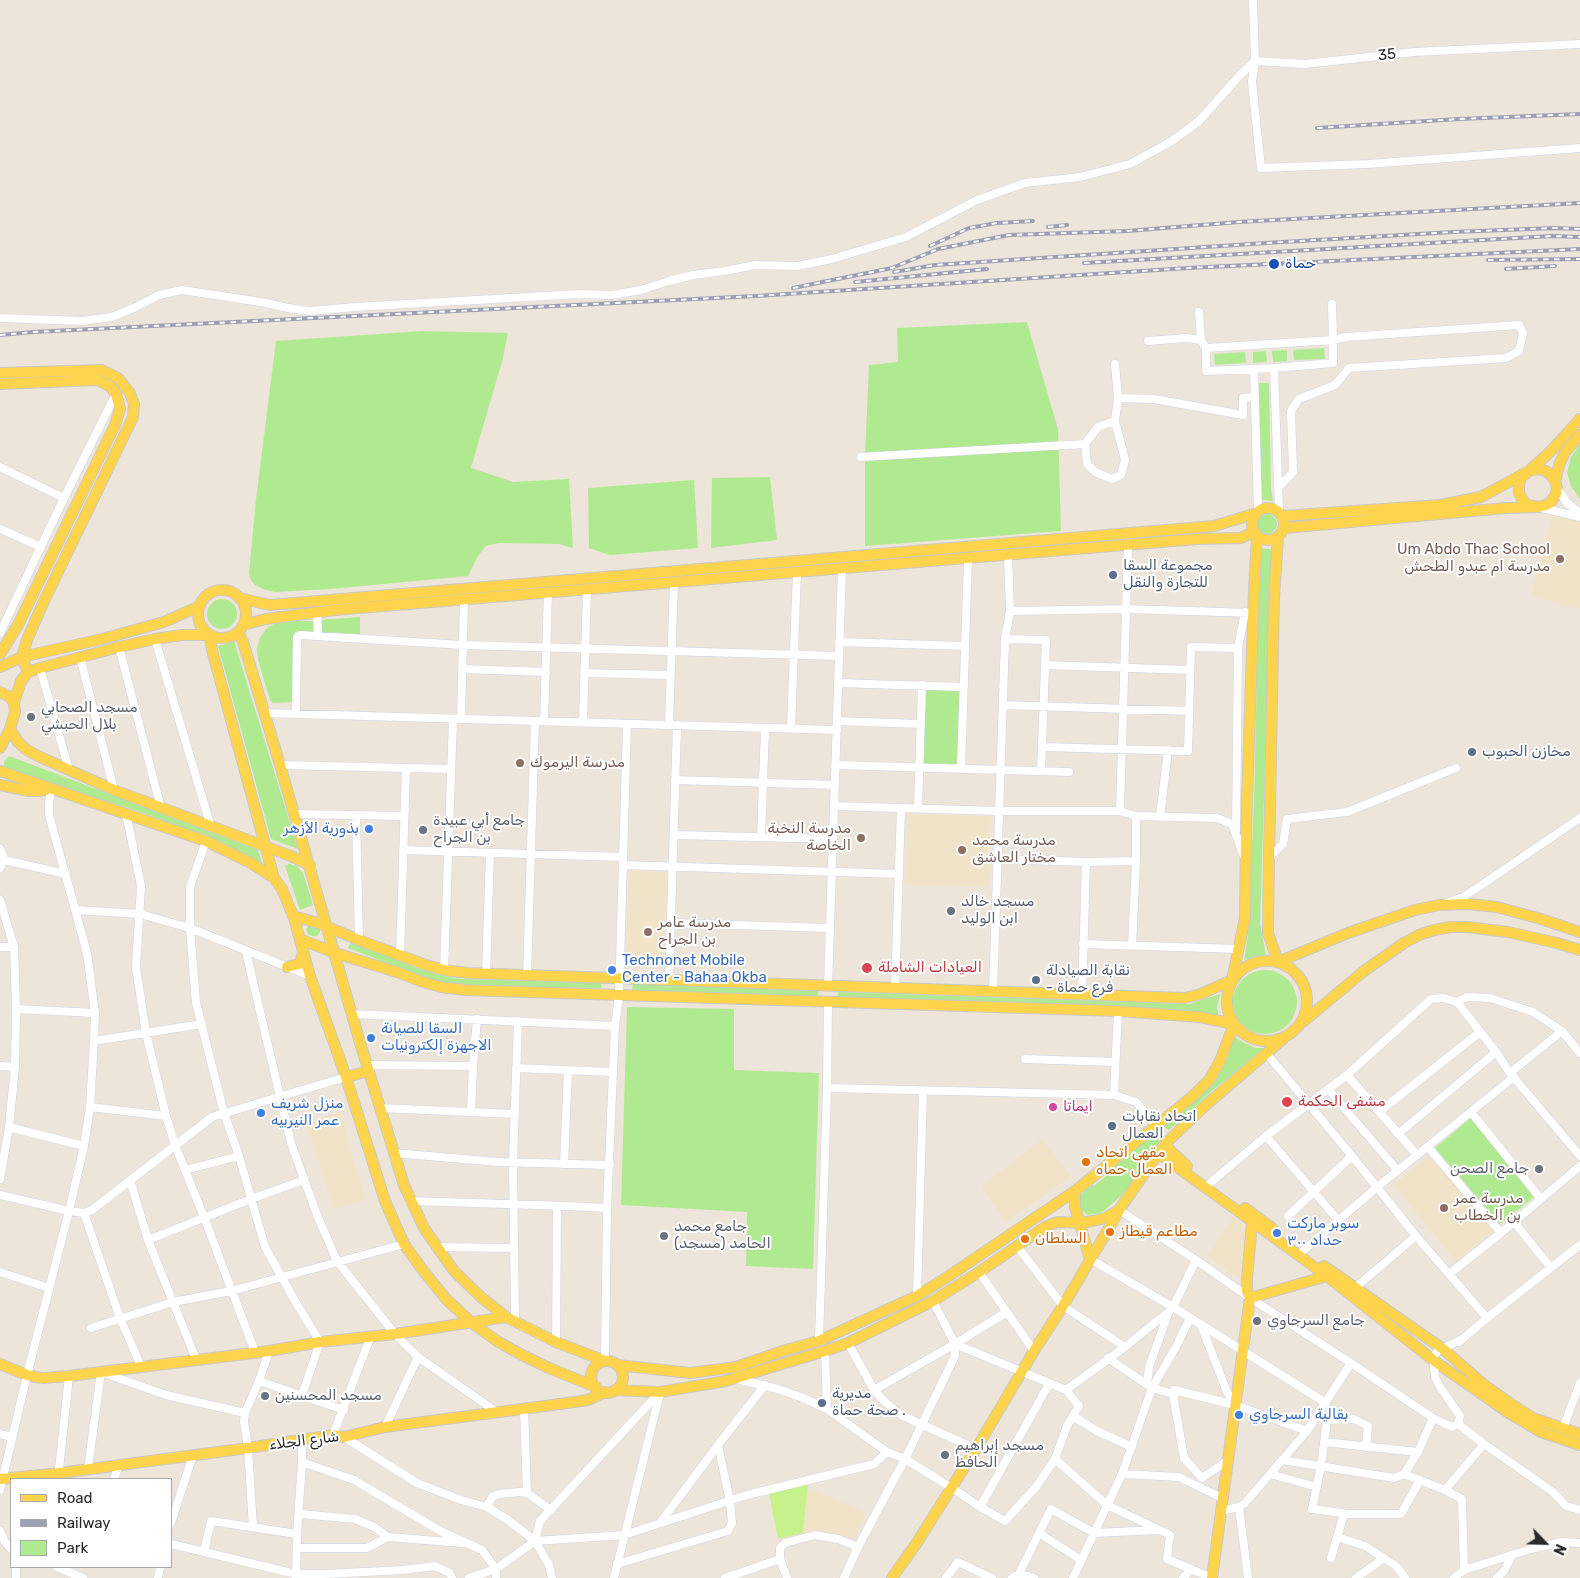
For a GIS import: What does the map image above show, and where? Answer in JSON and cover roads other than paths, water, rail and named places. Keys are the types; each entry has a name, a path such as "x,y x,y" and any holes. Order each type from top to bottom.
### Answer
{"main road":[{"path":"0,373 102,370 118,378 130,393 134,404 132,417 27,640 22,657 28,672"},
{"path":"0,384 98,380 110,387 116,394 120,409 115,426 18,625 0,654"},
{"path":"1538,508 1528,505 1523,501 1519,493 1519,484 1522,478 1551,452 1580,419"},
{"path":"1284,528 1546,506 1556,494 1559,465 1565,452 1580,435"},
{"path":"1278,537 1267,540 1255,534 1241,538 1197,539 317,612 266,619 241,628 225,638 217,638 210,635 200,625 198,618 200,606 206,597 219,591 226,591 239,598 270,605 1214,526 1266,507 1271,507 1281,514 1440,505 1481,497 1529,471 1538,469 1546,471 1551,475 1556,485"},
{"path":"1256,512 1251,523 1255,534 1255,555 1249,613 1245,918 1227,1002 1229,1014 1234,1024 1244,1034 1256,1040 1270,1042 1283,1039"},
{"path":"1278,962 1268,934 1274,597 1278,537 1284,528 1281,514"},
{"path":"1241,538 1255,555"},
{"path":"239,598 245,611 245,618 241,628 243,642 404,1185 424,1228 454,1271 482,1298 511,1320 556,1342 618,1365 690,1373 736,1368 819,1341 917,1296 1075,1191 1192,1097 1210,1079 1220,1061 1234,1024"},
{"path":"0,667 22,657 102,639 164,622 200,606"},
{"path":"0,748 10,729 15,712 14,703 21,681 28,672 155,638 210,635"},
{"path":"210,635 212,650 274,878 282,889 294,916 310,976 346,1077 385,1201 404,1244 422,1269 446,1298 472,1323 497,1341 549,1368 605,1390 660,1392 737,1379 848,1343 933,1301 1046,1227 1057,1222 1080,1223 1105,1218 1119,1210"},
{"path":"0,692 10,697 14,703"},
{"path":"10,729 18,742 38,756 114,790 265,846 310,865"},
{"path":"0,772 206,841 251,863 274,878"},
{"path":"0,785 29,791 50,789"},
{"path":"1278,962 1357,930 1415,910 1439,905 1468,904 1497,907 1580,932"},
{"path":"294,916 328,927 400,956 444,970 486,974 1185,998 1201,994 1232,980 1241,970 1252,963 1265,960 1289,966 1299,975 1305,985 1308,997 1307,1010 1303,1022"},
{"path":"892,1578 952,1488 1119,1210 1161,1149 1206,1104 1283,1039 1294,1032 1303,1022 1364,971 1404,943 1419,935 1451,927 1467,927 1508,932 1580,950"},
{"path":"302,944 397,972 420,981 465,990 1118,1012 1200,1017 1234,1024"},
{"path":"287,967 299,964 302,958 302,944"},
{"path":"828,986 823,988 820,994 823,1000 828,1002"},
{"path":"346,1077 368,1068"},
{"path":"1161,1149 1446,1352 1483,1384 1533,1418 1580,1434"},
{"path":"1161,1149 1252,1222 1327,1276 1436,1362 1509,1414 1541,1432 1580,1445"},
{"path":"1075,1191 1075,1207 1090,1259"},
{"path":"1212,1578 1250,1298 1247,1291 1247,1279 1252,1222"},
{"path":"1250,1298 1327,1276"},
{"path":"0,1364 27,1376 44,1378 69,1376 269,1351 320,1342 370,1338 472,1323 511,1320"},
{"path":"605,1361 597,1365 592,1378 605,1390"},
{"path":"605,1390 622,1383 623,1374 618,1365"},
{"name":"شارع الجلاء","path":"20,1478 59,1476 88,1469 588,1400 605,1390"}],"street":[{"path":"1253,0 1255,61 1252,82 1260,168 1368,164 1580,148"},
{"name":"35","path":"1255,61 1305,64 1414,52 1580,44"},
{"path":"0,318 82,321 112,316 136,307 159,294 182,290 310,311 580,294 612,295 640,290 693,275 755,265 797,266 832,259 906,237 978,200 1025,183 1080,177 1130,164 1172,141 1199,121 1255,61"},
{"path":"1199,312 1201,340 1206,348 1206,371 1254,370 1332,363 1332,304"},
{"path":"1206,348 1519,325 1522,333 1519,351 1506,358 1349,368 1335,385 1299,399 1291,411 1293,472 1278,488"},
{"path":"1148,341 1186,338 1201,340"},
{"path":"1115,364 1118,398 1115,421 1125,460 1121,475 1112,479 1095,472 1087,464 1086,444 1098,427 1115,421"},
{"path":"1274,368 1278,488 1281,514"},
{"path":"1254,370 1256,512"},
{"path":"0,633 116,394"},
{"path":"1118,398 1154,399 1243,415 1243,398 1254,397"},
{"path":"861,457 1086,444"},
{"path":"0,467 64,498"},
{"path":"1556,485 1567,504 1580,515"},
{"path":"1538,508 1580,515"},
{"path":"0,529 41,547"},
{"path":"1120,811 1128,545"},
{"path":"994,992 1005,639 1010,611 1008,555"},
{"path":"961,769 968,558"},
{"path":"828,986 842,568"},
{"path":"791,728 797,572"},
{"path":"669,981 675,780 670,675 674,582"},
{"path":"583,722 587,589"},
{"path":"544,721 548,592"},
{"path":"444,970 451,769 462,669 464,599"},
{"path":"1010,611 1126,609 1249,613 1238,648 1236,833"},
{"path":"317,612 318,635"},
{"path":"296,714 296,637 300,635 463,645 839,656"},
{"path":"155,638 212,827"},
{"path":"1005,639 1046,640 1041,771"},
{"path":"840,642 965,646"},
{"path":"119,647 161,808"},
{"path":"1042,747 1188,751 1191,647 1238,648"},
{"path":"80,657 114,790"},
{"path":"1045,665 1190,670"},
{"path":"40,668 69,770"},
{"path":"462,669 546,672"},
{"path":"584,673 670,675"},
{"path":"838,683 964,687"},
{"path":"918,808 922,685"},
{"path":"1003,705 1189,710"},
{"path":"265,713 837,730"},
{"path":"526,975 535,721"},
{"path":"837,721 920,724"},
{"path":"605,1361 607,1208 615,1026 619,996 627,724"},
{"path":"761,837 765,728"},
{"path":"1160,817 1168,750"},
{"path":"280,765 451,769"},
{"path":"836,765 1068,772"},
{"path":"400,956 406,768"},
{"path":"1269,858 1283,844 1287,819 1347,812 1456,768"},
{"path":"675,780 835,784"},
{"path":"0,1490 1,1479 69,1211 84,1146 90,1107 94,1014 86,954 76,910 49,815 50,789"},
{"path":"834,806 999,811 1120,811 1136,816 1217,818 1232,824 1246,864"},
{"path":"895,989 901,808"},
{"path":"126,813 141,886 136,967 146,1033 175,1145 255,1352"},
{"path":"295,814 404,816"},
{"path":"356,815 359,940"},
{"path":"1132,946 1136,816"},
{"path":"1439,905 1463,897 1580,818"},
{"path":"674,835 833,839"},
{"path":"206,841 190,887 190,928 196,1003 224,1113 239,1156 265,1247 320,1342 302,1395"},
{"path":"0,849 4,860 0,868"},
{"path":"403,850 623,856"},
{"path":"486,974 490,853"},
{"path":"4,860 66,874"},
{"path":"998,860 1136,861"},
{"path":"1082,995 1086,862"},
{"path":"623,866 899,874"},
{"path":"0,900 14,946 16,1009 15,1067 9,1127 0,1180"},
{"path":"76,910 140,914 190,928 310,976"},
{"path":"671,923 830,928"},
{"path":"1083,944 1239,949"},
{"path":"0,946 14,946"},
{"path":"246,952 291,1143 317,1215 337,1262 395,1334 418,1357 498,1413"},
{"path":"1210,1183 1266,1136 1347,1075 1431,999 1444,998 1457,1002 1512,1075 1580,1156"},
{"path":"1457,1002 1467,998 1490,998 1533,1012 1562,1031 1580,1053"},
{"path":"819,1341 828,1002"},
{"path":"16,1009 94,1014"},
{"path":"1114,1095 1118,1012"},
{"path":"352,1014 615,1026"},
{"path":"471,1112 477,1019"},
{"path":"511,1320 514,1248 513,1162 518,1021"},
{"path":"94,1041 202,1024"},
{"path":"1303,1251 1376,1188 1471,1112 1562,1031"},
{"path":"1379,1112 1480,1032"},
{"path":"1398,1134 1496,1052"},
{"path":"1266,1054 1416,1236 1487,1318"},
{"path":"1025,1059 1115,1062"},
{"path":"0,1066 15,1067"},
{"path":"368,1068 473,1066"},
{"path":"516,1068 613,1072"},
{"path":"564,1164 568,1070"},
{"path":"1347,1075 1417,1156"},
{"path":"0,1195 84,1213 92,1210 212,1117 346,1077"},
{"path":"827,1088 1114,1095 1136,1102 1157,1126"},
{"path":"1328,1089 1398,1171"},
{"path":"917,1296 923,1091"},
{"path":"90,1107 166,1116"},
{"path":"380,1108 515,1114"},
{"path":"1471,1112 1541,1200"},
{"path":"9,1127 84,1146"},
{"path":"1266,1136 1338,1220"},
{"path":"1428,1147 1502,1233"},
{"path":"394,1154 498,1162 610,1165"},
{"path":"185,1170 239,1156"},
{"path":"1288,1216 1352,1156"},
{"path":"1449,1274 1502,1233 1580,1166"},
{"path":"130,1180 148,1240 196,1359"},
{"path":"148,1240 304,1180"},
{"path":"411,1201 607,1208"},
{"path":"556,1342 557,1206"},
{"path":"1119,1210 1433,1418 1452,1427 1458,1424 1460,1416 1435,1377 1436,1353 1446,1352 1580,1245"},
{"path":"84,1213 120,1318 140,1366"},
{"path":"1514,1222 1551,1268"},
{"path":"1355,1288 1416,1236"},
{"path":"91,1328 173,1302 231,1291 404,1244"},
{"path":"1017,1246 1063,1306 1125,1347"},
{"path":"437,1247 514,1248"},
{"path":"1090,1259 1171,1310 1190,1318 1326,1403"},
{"path":"1150,1386 1149,1367 1171,1310 1196,1260"},
{"path":"0,1272 49,1288"},
{"path":"979,1272 1034,1351"},
{"path":"844,1578 858,1547 906,1459 955,1356 955,1344 933,1301"},
{"path":"1066,1390 1125,1347 1171,1310"},
{"path":"874,1390 1007,1312"},
{"path":"1082,1578 1074,1575 1122,1474 1150,1386 1176,1347 1190,1318"},
{"path":"1201,1325 1226,1392 1235,1405"},
{"path":"370,1338 344,1410 338,1436 417,1483 461,1500 487,1507 508,1520 534,1541 549,1565 552,1578"},
{"path":"848,1343 874,1390 884,1401 901,1415 976,1449"},
{"path":"737,1379 797,1395 827,1409 887,1452 906,1459 1005,1521 1036,1487 1056,1459 1067,1426 1079,1406 1066,1390 955,1344"},
{"path":"253,1527 248,1448 244,1421 245,1413 259,1381 269,1351"},
{"path":"825,1351 827,1409"},
{"path":"1436,1362 1446,1362 1446,1352"},
{"path":"385,1427 418,1357"},
{"path":"1108,1358 1150,1386 1173,1394"},
{"path":"1221,1511 1239,1507 1245,1503 1307,1431 1351,1362"},
{"path":"88,1469 101,1372 166,1395 245,1413"},
{"path":"59,1476 69,1376"},
{"path":"259,1381 344,1410"},
{"path":"1563,1428 1580,1383"},
{"path":"980,1507 1049,1384"},
{"path":"660,1523 765,1385"},
{"path":"1227,1461 1202,1478 1184,1458 1173,1394 1174,1390 1235,1405 1307,1431"},
{"path":"534,1541 540,1521 660,1392"},
{"path":"614,1578 660,1392"},
{"path":"524,1409 527,1493"},
{"path":"1073,1416 1097,1431 1132,1447"},
{"path":"1318,1416 1327,1420 1354,1419 1368,1426 1366,1447"},
{"path":"1282,1460 1394,1478 1404,1474 1418,1452 1433,1418"},
{"path":"1327,1420 1321,1466 1312,1509 1344,1514 1401,1514 1420,1480"},
{"path":"1458,1424 1552,1492 1566,1506 1580,1510"},
{"path":"0,1434 12,1437"},
{"path":"296,1576 302,1440"},
{"path":"1324,1442 1418,1452"},
{"path":"1445,1490 1484,1444"},
{"path":"617,1564 728,1531 732,1523 730,1501 718,1445"},
{"path":"469,1578 496,1569 534,1541 624,1535 730,1501 874,1464 887,1452"},
{"path":"172,1520 193,1455"},
{"path":"1056,1459 1107,1505 1170,1535 1167,1559 1212,1578"},
{"path":"302,1462 354,1480 442,1532 482,1550 496,1569 496,1578"},
{"path":"114,1478 119,1465"},
{"path":"1122,1474 1179,1477 1222,1498"},
{"path":"1270,1474 1317,1486"},
{"path":"1404,1474 1445,1490 1462,1499 1464,1570"},
{"path":"487,1507 492,1498 499,1494 510,1492 527,1493 551,1510"},
{"path":"1239,1507 1248,1578"},
{"path":"1015,1577 1051,1509 1094,1533 1160,1530"},
{"path":"300,1514 355,1519 374,1527 388,1537"},
{"path":"1331,1558 1344,1514"},
{"path":"204,1552 212,1521 298,1534"},
{"path":"0,1530 5,1542 10,1548"},
{"path":"1039,1533 1082,1560"},
{"path":"787,1578 780,1559 780,1548 785,1543 815,1535 838,1539 858,1547"},
{"path":"297,1548 366,1548 388,1537 468,1543"},
{"path":"1337,1537 1365,1546 1396,1566 1405,1578"},
{"path":"1454,1578 1464,1570 1532,1549 1562,1542 1580,1543"},
{"path":"172,1544 296,1576 403,1570 435,1566 450,1573 452,1578"},
{"path":"1497,1578 1504,1571 1512,1555"},
{"path":"1356,1578 1384,1558"},
{"path":"725,1578 780,1559"},
{"path":"946,1578 958,1562 992,1578"},
{"path":"59,1568 80,1577"},
{"path":"1183,1578 1191,1570"},
{"path":"1015,1577 1028,1576 1034,1578"}],"railway":[{"path":"1317,128 1580,114"},
{"path":"793,288 892,268 938,249 1009,235 1127,231 1239,222 1580,203"},
{"path":"930,246 969,228 997,223 1033,221"},
{"path":"1048,227 1067,225"},
{"path":"894,272 935,265 1266,243 1453,232 1555,228 1580,229"},
{"path":"1084,263 1552,236 1580,237"},
{"path":"0,335 756,296 1188,268 1580,249"},
{"path":"1488,260 1580,259"},
{"path":"1506,269 1555,266"},
{"path":"855,282 987,269"}],"place":[{"name":"حماة","path":"1274,264"},
{"name":"Um Abdo Thac School مدرسة ام عبدو الطحش","path":"1560,559"},
{"name":"مجموعة السقا للتجارة والنقل","path":"1113,575"},
{"name":"مسجد الصحابي بلال الحبشي","path":"31,717"},
{"name":"مخازن الحبوب","path":"1472,752"},
{"name":"مدرسة اليرموك","path":"520,763"},
{"name":"بذورية الأزهر","path":"369,829"},
{"name":"جامع أبي عبيدة بن الجراح","path":"423,830"},
{"name":"مدرسة النخبة الخاصة","path":"861,838"},
{"name":"مدرسة محمد مختار العاشق","path":"962,850"},
{"name":"مسجد خالد ابن الوليد","path":"951,911"},
{"name":"مدرسة عامر بن الجراح","path":"648,932"},
{"name":"العيادات الشاملة","path":"867,968"},
{"name":"Technonet Mobile Center - Bahaa Okba","path":"612,970"},
{"name":"نقابة الصيادلة - فرع حماة","path":"1036,980"},
{"name":"السقا للصيانة الاجهزة إلكترونيات","path":"371,1038"},
{"name":"مشفى الحكمة","path":"1287,1102"},
{"name":"ايماتا","path":"1053,1107"},
{"name":"منزل شريف عمر النيربيه","path":"261,1113"},
{"name":"اتحاد نقابات العمال","path":"1112,1126"},
{"name":"مقهى اتحاد العمال حماه","path":"1086,1162"},
{"name":"جامع الصحن","path":"1539,1169"},
{"name":"مدرسة عمر بن الخطاب","path":"1444,1208"},
{"name":"مطاعم قيطاز","path":"1110,1232"},
{"name":"سوبر ماركت حداد ٣٠٠","path":"1277,1233"},
{"name":"جامع محمد الحامد (مسجد)","path":"664,1236"},
{"name":"السلطان","path":"1025,1239"},
{"name":"جامع السرجاوي","path":"1257,1321"},
{"name":"مسجد المحسنين","path":"265,1396"},
{"name":"مديرية صحة حماة .","path":"822,1403"},
{"name":"بقالية السرجاوي","path":"1239,1415"},
{"name":"مسجد إبراهيم الحافظ","path":"945,1455"}]}
